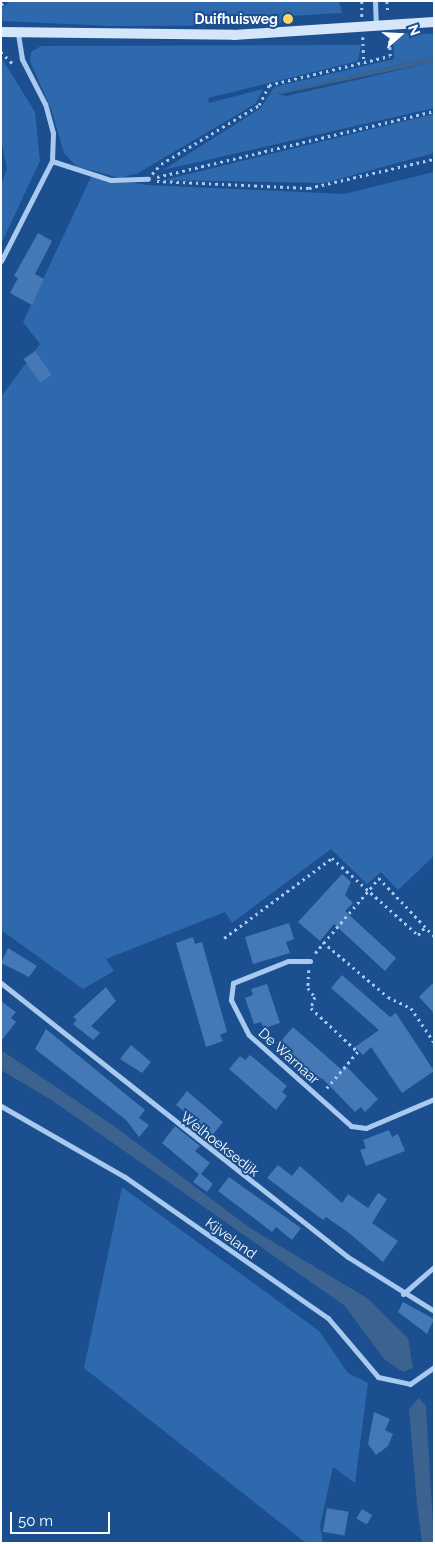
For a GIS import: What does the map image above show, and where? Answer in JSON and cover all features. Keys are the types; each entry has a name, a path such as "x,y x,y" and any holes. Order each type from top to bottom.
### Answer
{"main road":[{"path":"1,32 18,34 234,36 434,22"}],"street":[{"path":"375,1 376,27"},
{"path":"1,261 52,161 53,133 45,104 22,59 18,34"},
{"path":"52,161 111,180 148,179"},
{"name":"De Warnaar","path":"310,961 288,961 240,977 233,983 231,1000 249,1035 351,1126 366,1128 434,1099"},
{"name":"Welhoeksedijk","path":"1,983 348,1257 403,1294 434,1311"},
{"name":"Kijveland","path":"1,1106 125,1177 328,1318 378,1377 410,1384 434,1366"},
{"path":"403,1294 434,1267"}],"path":[{"path":"1,6 6,1"},
{"path":"148,179 161,164 259,106 269,85 390,56 388,26"},
{"path":"363,28 364,63"},
{"path":"1,52 16,69"},
{"path":"148,179 434,111"},
{"path":"148,179 168,184 309,188 434,159"},
{"path":"224,938 332,858 418,935 426,927"},
{"path":"319,1098 358,1052 312,1008 315,997 308,988 310,961 323,942 379,878 434,936"},
{"path":"323,942 388,997 410,1008 434,1042"}],"shaded area":[{"path":"10,1 339,1 342,13 289,16 278,25 111,26 1,21 1,9"},
{"path":"393,33 434,34 434,56 276,94 287,96 434,62 434,108 163,170 261,108 274,87 394,59"},
{"path":"361,45 358,61 208,98 209,103 263,89 256,103 240,113 138,173 120,178 76,166 64,153 51,109 30,61 31,52 41,46"},
{"path":"434,56 434,62 276,95 276,93"},
{"path":"1,57 35,112 40,161 1,244 1,185 7,169 1,140"},
{"path":"434,114 434,153 324,183 164,180"},
{"path":"434,172 434,856 398,890 381,872 367,884 331,849 232,923 225,912 106,959 114,971 83,989 1,930 1,397 40,344 23,322 91,177 148,185 344,194"},
{"path":"1,1050 114,1126 250,1228 367,1298 408,1338 413,1368 403,1372 384,1359 345,1306 53,1101 1,1070"},
{"path":"122,1187 319,1331 348,1373 368,1383 355,1483 333,1467 320,1526 323,1543 306,1543 84,1368"},
{"path":"419,1398 426,1406 434,1543 422,1543 417,1504 409,1409"}],"building":[{"path":"38,233 52,241 35,274 44,279 32,305 10,293 18,278 14,276"},
{"path":"35,351 52,375 40,383 24,359"},
{"path":"342,874 351,882 345,895 353,903 345,911 396,958 385,971 334,924 320,941 298,922"},
{"path":"289,923 294,939 286,942 290,953 253,964 245,937"},
{"path":"193,937 195,944 202,942 227,1032 220,1035 223,1041 206,1047 176,943"},
{"path":"8,948 37,966 29,977 1,963"},
{"path":"342,975 390,1017 396,1013 434,1071 402,1093 371,1047 363,1055 355,1047 379,1030 331,988"},
{"path":"434,982 434,1013 419,997"},
{"path":"267,984 280,1023 264,1028 261,1022 254,1024 245,998 253,995 251,989"},
{"path":"106,987 116,1001 91,1026 100,1033 93,1040 73,1024 77,1020 73,1017"},
{"path":"1,1001 16,1012 11,1018 16,1022 1,1041"},
{"path":"293,1027 342,1070 346,1066 378,1099 365,1112 361,1107 355,1112 322,1078 318,1082 282,1051 286,1045 281,1041"},
{"path":"46,1029 145,1110 139,1118 149,1125 139,1137 126,1120 35,1049"},
{"path":"131,1045 151,1062 142,1073 120,1059"},
{"path":"250,1055 287,1086 282,1092 287,1096 276,1110 229,1069 240,1056 245,1060"},
{"path":"187,1091 223,1122 211,1137 205,1139 194,1130 198,1123 176,1105"},
{"path":"175,1126 200,1146 195,1151 210,1163 201,1174 213,1184 207,1192 193,1182 199,1174 162,1143"},
{"path":"389,1130 392,1137 398,1134 405,1151 366,1166 360,1150 366,1148 363,1140"},
{"path":"278,1165 292,1176 300,1166 342,1203 348,1194 368,1208 378,1193 387,1199 372,1223 398,1241 383,1262 349,1233 326,1217 323,1220 267,1178"},
{"path":"229,1177 301,1228 292,1240 276,1227 272,1232 218,1191"},
{"path":"403,1302 434,1319 427,1334 398,1312"},
{"path":"374,1412 390,1419 385,1430 393,1434 388,1446 376,1455 368,1444"},
{"path":"327,1508 349,1512 344,1535 323,1532"},
{"path":"362,1509 372,1515 367,1525 356,1518"}],"place":[{"name":"Duifhuisweg","path":"288,19"}]}
